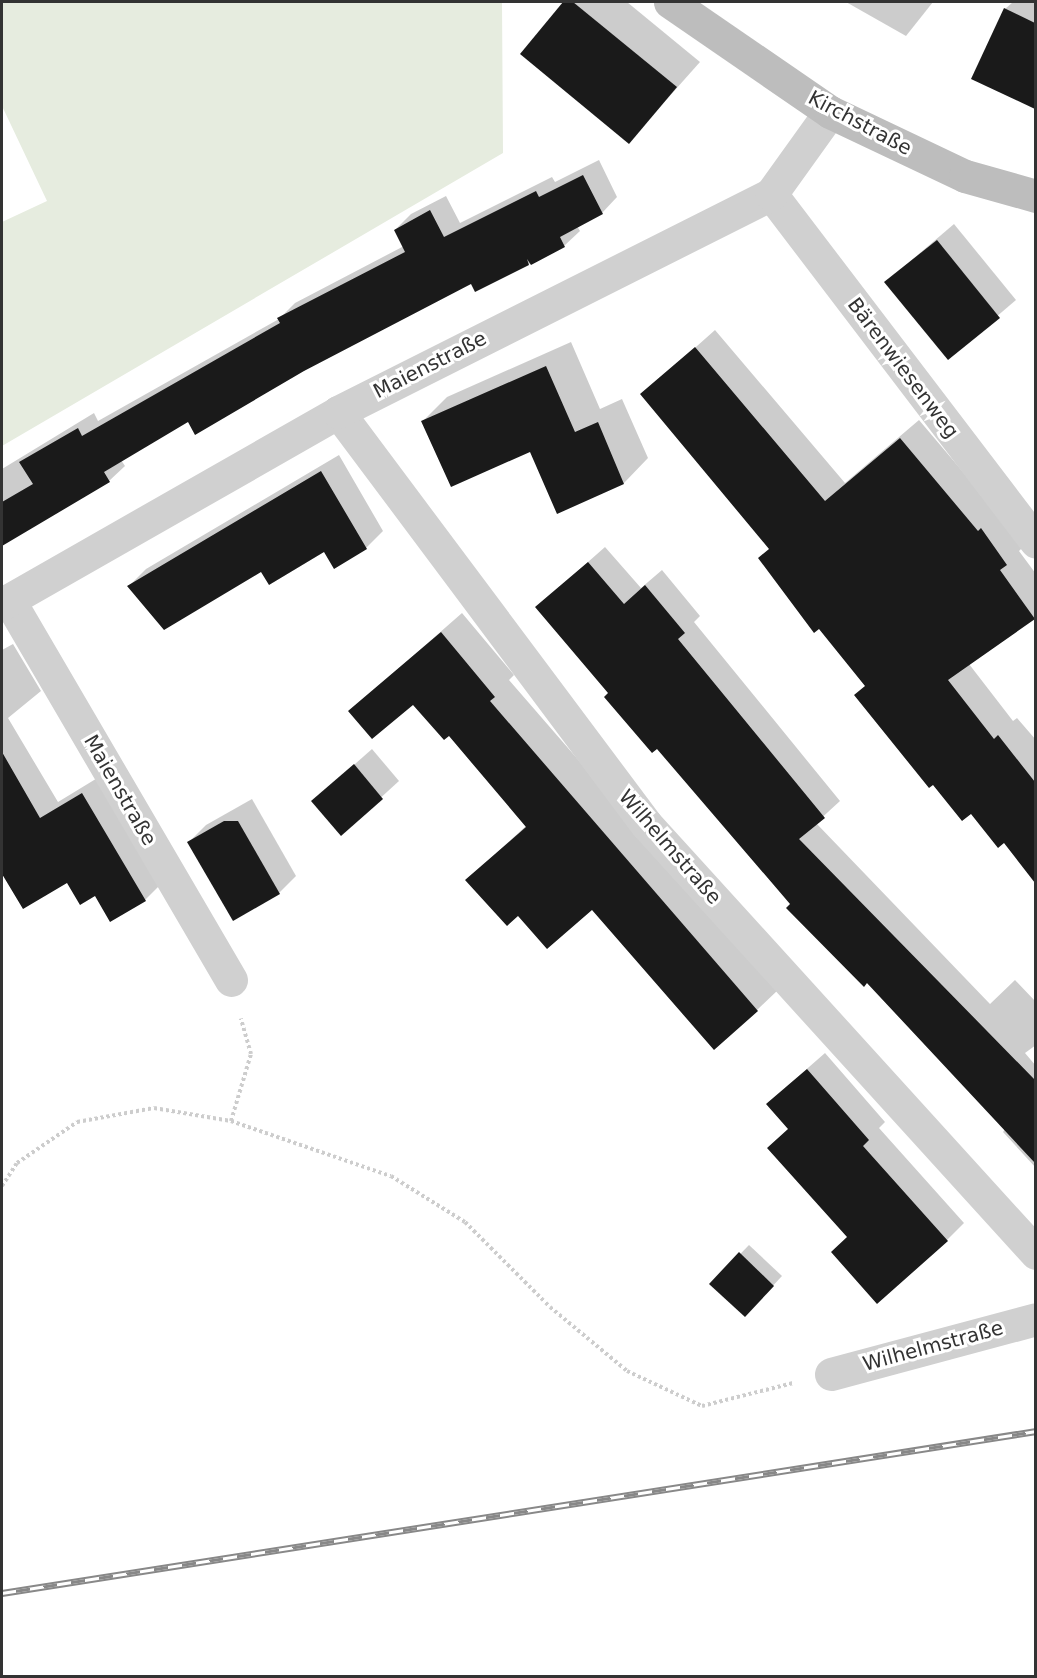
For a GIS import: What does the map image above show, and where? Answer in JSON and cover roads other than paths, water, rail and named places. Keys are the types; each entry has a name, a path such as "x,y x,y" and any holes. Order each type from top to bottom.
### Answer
{"street":[{"name":"Kirchstraße","path":"670,2 830,112 965,176 1035,196"},
{"name":"Maienstraße","path":"231,980 5,602 338,412 771,194 830,112"},
{"name":"Bärenwiesenweg","path":"771,194 1035,542"},
{"name":"Wilhelmstraße","path":"338,412 646,824 1035,1253"},
{"name":"Wilhelmstraße","path":"831,1374 1035,1319"}],"railway":[{"path":"2,1593 1036,1431"}]}
